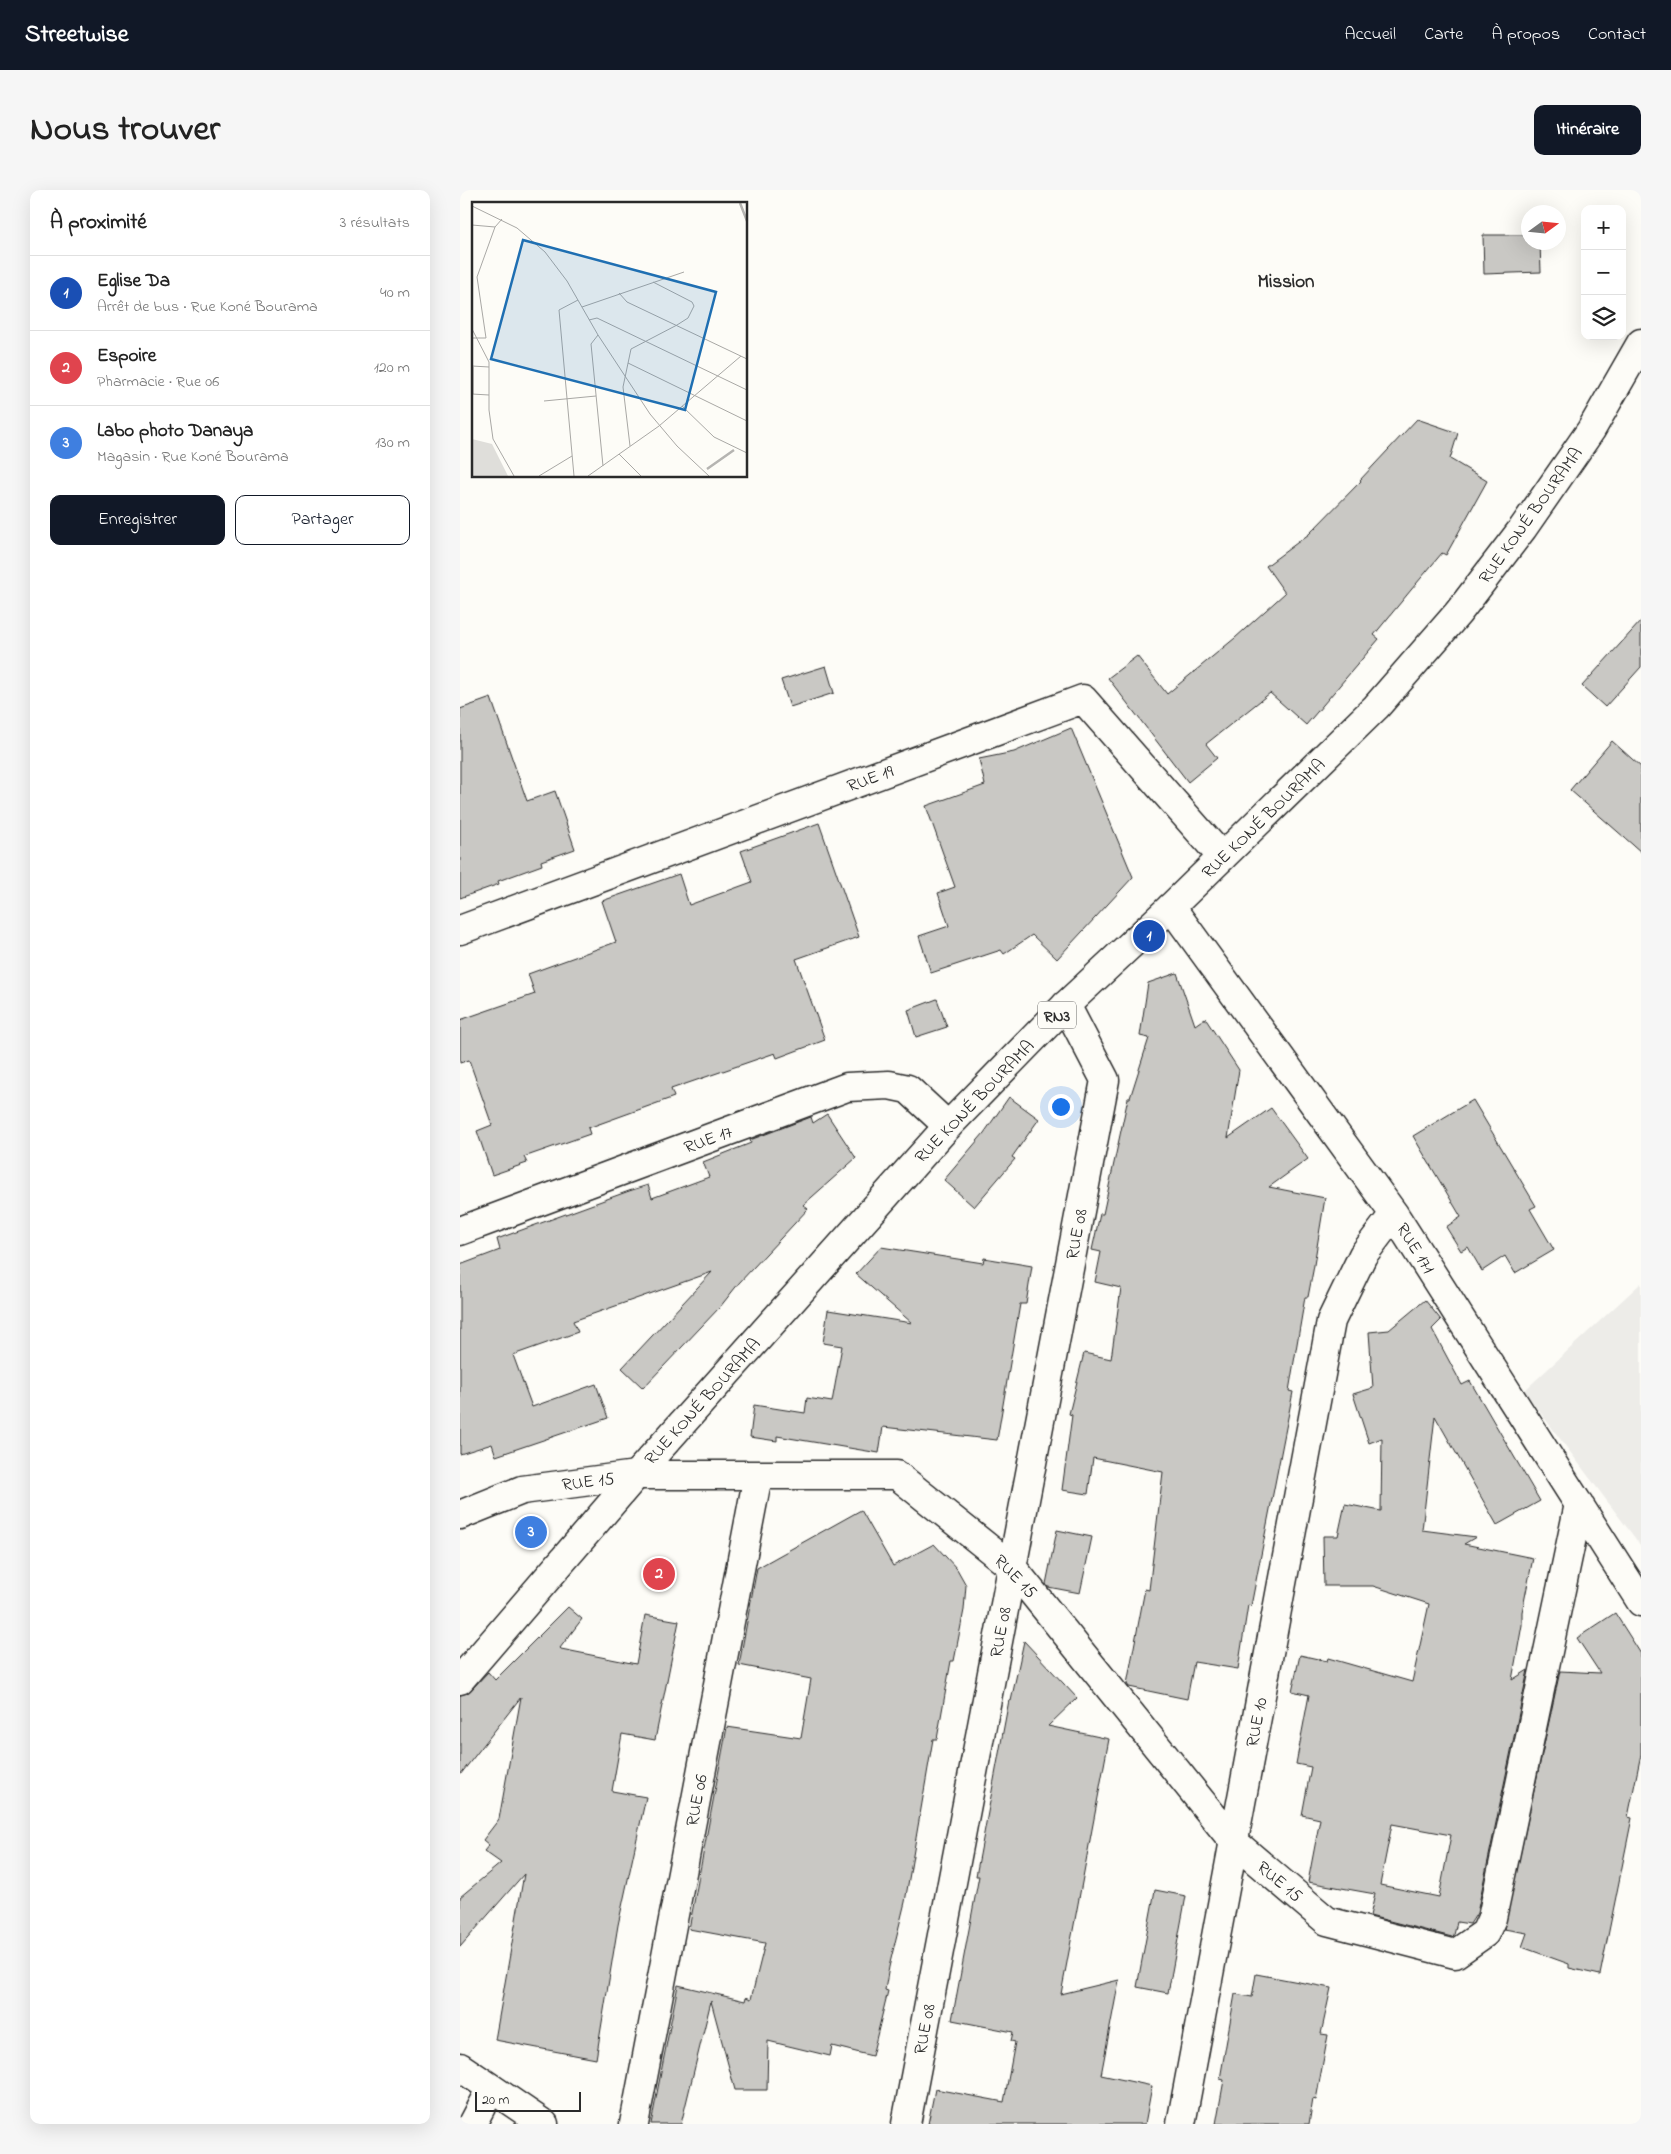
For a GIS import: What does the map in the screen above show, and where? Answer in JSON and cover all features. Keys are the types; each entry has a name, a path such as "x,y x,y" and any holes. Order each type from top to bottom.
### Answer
{"main road":[{"name":"RUE KONÉ BOURAMA","path":"460,1680 636,1475 948,1126 1066,1005 1171,907 1376,707 1458,613 1523,528 1591,430 1641,343"},
{"name":"RUE 19","path":"460,930 1083,699 1222,857"},
{"name":"RUE 171","path":"1171,907 1394,1214 1641,1602"},
{"name":"RUE 08","path":"906,2124 1105,1080 1066,1005"},
{"name":"RUE 17","path":"460,1231 847,1087 889,1085 908,1088 948,1126"},
{"name":"RUE 10","path":"1181,2124 1332,1320 1363,1255 1394,1214"},
{"name":"RUE 15","path":"460,1515 522,1490 636,1475 896,1475 1012,1566 1234,1842 1327,1921 1454,1954 1485,1933 1492,1918 1579,1504"},
{"name":"RUE 06","path":"634,2124 758,1475"},
{"path":"460,2068 544,2124"},
{"path":"472,2124 491,2088"}],"shaded area":[{"path":"1641,1283 1641,1546 1524,1391"}],"building":[{"path":"1483,235 1521,235 1521,250 1540,250 1541,272 1484,274"},
{"path":"1417,419 1458,433 1450,459 1487,481 1446,555 1442,553 1411,590 1374,635 1379,639 1306,725 1270,693 1206,744 1217,758 1188,782 1108,678 1137,656 1167,694 1235,638 1285,593 1266,566 1309,534 1361,481"},
{"path":"1641,621 1641,667 1605,707 1582,686"},
{"path":"826,666 834,693 790,707 781,680"},
{"path":"491,698 527,801 555,791 575,849 541,861 542,865 498,881 499,884 460,898 460,709"},
{"path":"1071,728 1133,877 1057,959 1032,935 1004,954 1001,950 931,973 919,936 949,926 938,893 955,887 926,806 985,785 979,759 1014,752"},
{"path":"1612,741 1641,767 1641,852 1570,790"},
{"path":"819,823 859,937 796,959 825,1040 777,1058 775,1053 671,1089 674,1097 588,1128 590,1134 524,1157 527,1163 492,1175 477,1131 492,1125 469,1060 460,1063 460,1020 535,994 528,974 616,942 602,901 679,874 689,905 752,882 741,851"},
{"path":"1177,973 1195,1025 1205,1018 1239,1070 1228,1138 1271,1108 1308,1159 1269,1187 1325,1198 1313,1271 1308,1297 1305,1297 1289,1391 1293,1392 1251,1606 1248,1605 1238,1669 1194,1662 1187,1699 1129,1687 1127,1684 1145,1589 1149,1590 1163,1472 1093,1458 1088,1494 1062,1490 1072,1415 1069,1414 1084,1353 1111,1359 1121,1288 1095,1282 1101,1252 1092,1250 1100,1214 1103,1214 1128,1098 1130,1098 1149,1038 1140,1036 1148,983"},
{"path":"937,999 947,1027 916,1037 908,1010"},
{"path":"1009,1097 1039,1119 1012,1157 1015,1159 974,1207 944,1180 984,1133"},
{"path":"1473,1100 1536,1206 1530,1209 1554,1250 1515,1273 1505,1256 1482,1271 1468,1247 1461,1251 1446,1227 1461,1217 1413,1136"},
{"path":"827,1114 856,1158 803,1205 808,1209 739,1283 720,1307 643,1388 622,1368 712,1272 573,1321 578,1332 513,1355 532,1407 596,1384 608,1418 496,1456 492,1444 460,1454 460,1265 500,1250 497,1239 629,1191 648,1185 652,1198 709,1177 703,1162 751,1143 750,1140 811,1117 813,1123"},
{"path":"881,1247 983,1263 984,1258 1032,1266 1026,1304 1020,1304 997,1440 883,1427 879,1453 777,1436 777,1441 750,1437 754,1405 805,1413 807,1398 832,1402 842,1346 823,1343 828,1310 912,1323 856,1274"},
{"path":"1425,1300 1441,1320 1432,1329 1462,1385 1470,1381 1540,1501 1497,1525 1435,1416 1422,1530 1476,1537 1464,1544 1533,1558 1522,1612 1522,1625 1512,1680 1528,1670 1477,1913 1470,1924 1457,1922 1452,1937 1370,1916 1375,1894 1308,1882 1320,1819 1302,1815 1311,1767 1296,1764 1309,1695 1292,1691 1300,1655 1327,1661 1328,1658 1412,1682 1429,1604 1373,1586 1324,1586 1323,1536 1338,1536 1345,1504 1381,1511 1382,1438 1369,1443 1353,1394 1373,1388 1369,1332 1389,1330","holes":["1392,1824 1451,1835 1439,1897 1380,1885"]},
{"path":"861,1510 893,1566 934,1544 957,1569 966,1585 964,1610 954,1661 951,1661 937,1739 933,1739 905,1902 889,1967 885,1990 888,1991 872,2056 832,2046 830,2056 768,2041 767,2090 735,2090 711,2001 681,2124 651,2124 678,1985 745,2001 746,1997 751,1999 765,1943 689,1929 727,1727 801,1738 811,1679 739,1665 757,1568"},
{"path":"1057,1530 1092,1537 1080,1593 1048,1587 1046,1584"},
{"path":"568,1607 582,1619 561,1649 636,1664 645,1615 679,1621 655,1740 622,1734 612,1791 646,1797 618,1925 596,2059 495,2040 524,1874 460,1947 460,1897 501,1863 484,1851 489,1845 483,1840 499,1819 521,1697 460,1775 460,1695 471,1690 488,1672 495,1680"},
{"path":"1615,1613 1641,1654 1641,1754 1628,1817 1632,1818 1600,1975 1569,1968 1569,1964 1522,1947 1527,1933 1504,1929 1560,1671 1600,1673 1577,1638"},
{"path":"1024,1641 1077,1698 1048,1726 1109,1739 1061,1994 1119,1980 1101,2075 1152,2086 1145,2124 928,2124 935,2089 1004,2102 1015,2042 1011,2041 1013,2032 952,2020 979,1876 976,1876 1009,1700 1011,1701"},
{"path":"1155,1890 1186,1896 1168,1993 1137,1987"},
{"path":"1256,1974 1331,1988 1321,2034 1328,2035 1316,2100 1313,2099 1309,2124 1216,2124 1224,2080 1220,2079 1235,1994 1252,1997"}],"place":[{"name":"Eglise Da","path":"1149,936"},
{"name":"Labo photo Danaya","path":"531,1532"},
{"name":"Espoire","path":"659,1574"}],"district":[{"name":"Mission","path":"1286,280"}]}
